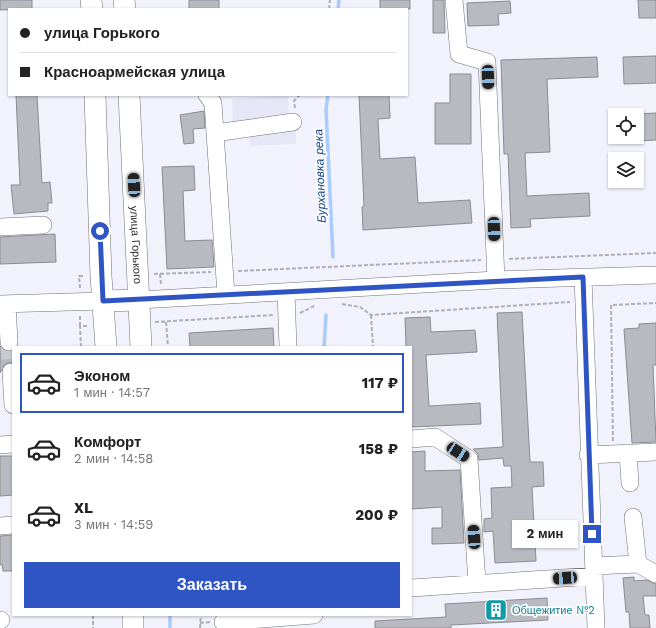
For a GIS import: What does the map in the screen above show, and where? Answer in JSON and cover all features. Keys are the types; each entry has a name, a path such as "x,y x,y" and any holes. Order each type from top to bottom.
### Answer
{"main road":[{"path":"95,96 106,346"},
{"name":"улица Горького","path":"129,96 141,346"},
{"path":"103,301 139,300"},
{"path":"132,616 133,628"}],"street":[{"path":"454,0 459,54 487,62 496,280"},
{"path":"208,96 213,103 226,295"},
{"path":"215,133 292,122"},
{"path":"0,226 42,225"},
{"path":"139,300 286,292 318,297 346,296 496,280 656,275"},
{"path":"583,277 588,455 596,628"},
{"path":"286,292 288,346"},
{"path":"9,342 4,304 103,301"},
{"path":"8,380 12,400"},
{"path":"412,439 435,437 469,459 477,584"},
{"path":"0,445 12,444"},
{"path":"588,455 656,452"},
{"path":"620,454 630,483"},
{"path":"633,517 638,564"},
{"path":"0,526 12,525"},
{"path":"412,588 477,584 594,571 638,564 656,574"},
{"path":"223,622 301,616"}],"path":[{"path":"160,274 656,253"},
{"path":"346,296 371,315 570,302"},
{"path":"168,346 166,322 300,313 311,306 318,297"},
{"path":"620,454 611,305 656,303"},
{"path":"371,315 373,346"},
{"path":"81,346 80,326 92,326"},
{"path":"93,616 93,628"},
{"path":"200,616 200,628"}],"shaded area":[{"path":"288,96 289,118 233,122 232,99"},
{"path":"296,129 296,144 250,146 249,132"}],"building":[{"path":"0,0 32,0 32,8 8,8 8,10 0,10"},
{"path":"189,0 219,0 219,8 189,8"},
{"path":"380,0 410,0 410,9 380,8"},
{"path":"433,0 444,0 445,33 433,33"},
{"path":"638,0 656,0 656,18 639,18"},
{"path":"510,1 511,13 498,14 499,25 468,26 467,3"},
{"path":"656,56 656,83 624,84 623,57"},
{"path":"597,57 598,77 547,79 550,152 525,153 527,196 589,193 590,216 530,219 531,227 511,228 508,154 504,154 501,60"},
{"path":"450,74 471,74 471,144 435,144 435,103 450,103"},
{"path":"16,96 37,96 42,183 50,182 52,203 48,203 48,211 14,214 11,185 20,185"},
{"path":"359,96 389,96 390,118 378,119 380,159 415,157 418,203 470,200 472,223 363,230 362,207 364,206"},
{"path":"204,111 205,128 193,129 194,143 184,144 180,115"},
{"path":"656,113 656,140 644,141 644,114"},
{"path":"194,166 195,190 183,191 185,241 212,240 214,267 167,269 162,167"},
{"path":"55,234 56,262 0,264 0,237"},
{"path":"522,312 530,462 543,462 544,486 532,487 536,561 495,563 493,531 484,532 484,519 492,518 491,488 512,487 511,466 504,466 503,458 479,460 478,454 473,449 503,447 497,313"},
{"path":"430,317 431,332 475,330 477,352 426,355 429,406 480,403 481,424 412,427 412,346 406,346 405,318"},
{"path":"656,323 656,365 653,365 656,442 632,443 624,329 639,328 639,324"},
{"path":"273,328 274,346 190,346 189,333"},
{"path":"0,346 5,351 12,351 12,362 5,364 0,373"},
{"path":"425,451 425,471 460,470 464,543 432,544 432,528 442,528 442,507 412,509 412,452"},
{"path":"0,456 12,456 12,495 0,496"},
{"path":"12,535 12,571 3,571 2,564 0,565 0,536"},
{"path":"634,577 634,581 647,580 656,584 656,596 643,596 645,615 649,615 650,628 630,628 629,612 626,612 623,578"},
{"name":"Общежитие №2","path":"547,598 548,620 451,625 451,628 375,628 375,621 446,617 445,604"}],"waterway":[{"name":"Бурхановка река","path":"338,8 339,0"},
{"name":"Бурхановка река","path":"328,96 326,109 333,257"},
{"name":"Бурхановка река","path":"324,346 326,315"},
{"name":"Бурхановка река","path":"170,616 170,628"}],"tunnel":[{"path":"9,342 11,372"}],"place":[{"name":"Общежитие №2","path":"496,610"}],"route":[{"path":"100,231 103,301 496,280 583,277 588,455 592,534"}]}
